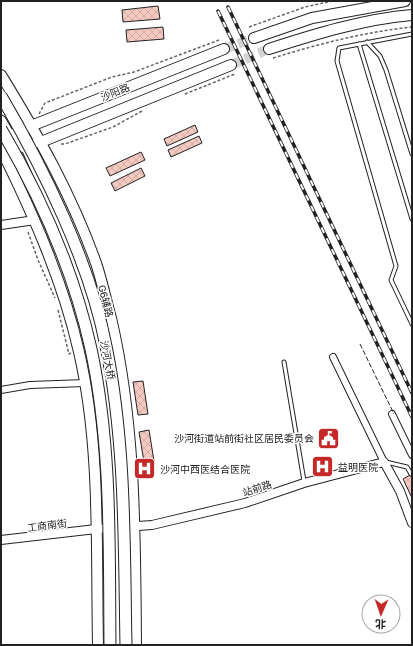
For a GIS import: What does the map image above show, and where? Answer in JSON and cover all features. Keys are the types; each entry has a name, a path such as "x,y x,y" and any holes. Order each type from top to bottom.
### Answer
{"highway":[{"name":"沙河大桥","path":"1,96 25,137 60,209 92,292 106,345 120,440 126,645"},
{"name":"沙河大桥","path":"1,129 45,215 63,256 91,349 97,386 107,487 110,645"}],"main road":[{"path":"254,38 312,18 405,1"},
{"path":"271,54 324,32 412,15"},
{"name":"沙阳路","path":"16,132 224,49"},
{"name":"沙阳路","path":"41,142 231,65"},
{"name":"G6辅路","path":"1,75 41,142 90,249 105,295 117,344 125,397 132,468 135,528 136,645"},
{"path":"1,120 14,142 24,148 41,142"},
{"path":"14,142 16,132"},
{"path":"1,149 35,220 69,317 79,352 85,383 93,447 98,645"}],"street":[{"path":"1,105 24,148 70,254 95,335 107,405 115,487 119,645"},
{"path":"1,225 35,220"},
{"path":"333,357 400,492 412,522"},
{"path":"1,390 30,384 85,383"},
{"path":"392,414 412,455"},
{"name":"站前路","path":"116,528 135,528 152,525 245,503 304,483 384,462"},
{"name":"工商南街","path":"1,540 116,528"}],"lane":[{"path":"412,34 339,48 336,61 396,266 391,280 412,324"},
{"path":"368,42 380,56 386,70 412,154"},
{"path":"359,44 364,55 412,219"},
{"path":"284,362 304,483"},
{"path":"384,462 407,467 412,465"},
{"path":"407,467 411,474"}],"path":[{"path":"249,27 305,7 332,1"},
{"path":"271,54 382,30 412,27"},
{"path":"32,125 45,103 112,77 134,72 219,40"},
{"path":"184,94 235,74"},
{"path":"57,143 65,144 113,126 147,108"}],"building":[{"path":"158,6 160,19 123,22 122,10"},
{"path":"163,27 164,39 127,42 126,30"},
{"path":"195,125 198,132 167,146 164,139"},
{"path":"199,136 202,143 171,157 168,150"},
{"path":"141,152 145,160 110,176 106,168"},
{"path":"141,168 145,176 115,191 111,183"},
{"path":"143,381 148,414 138,415 133,382"},
{"path":"149,430 154,461 144,462 139,432"},
{"path":"412,474 412,498 403,479"}],"tunnel":[{"path":"224,49 254,38"},
{"path":"231,65 269,49"}],"railway":[{"path":"228,7 412,393"},
{"path":"218,11 412,417"}],"fence":[{"path":"360,344 394,414"}],"place":[{"name":"沙河街道站前街社区居民委员会","path":"329,438"},
{"name":"益明医院","path":"322,467"},
{"name":"沙河中西医结合医院","path":"144,469"}]}
